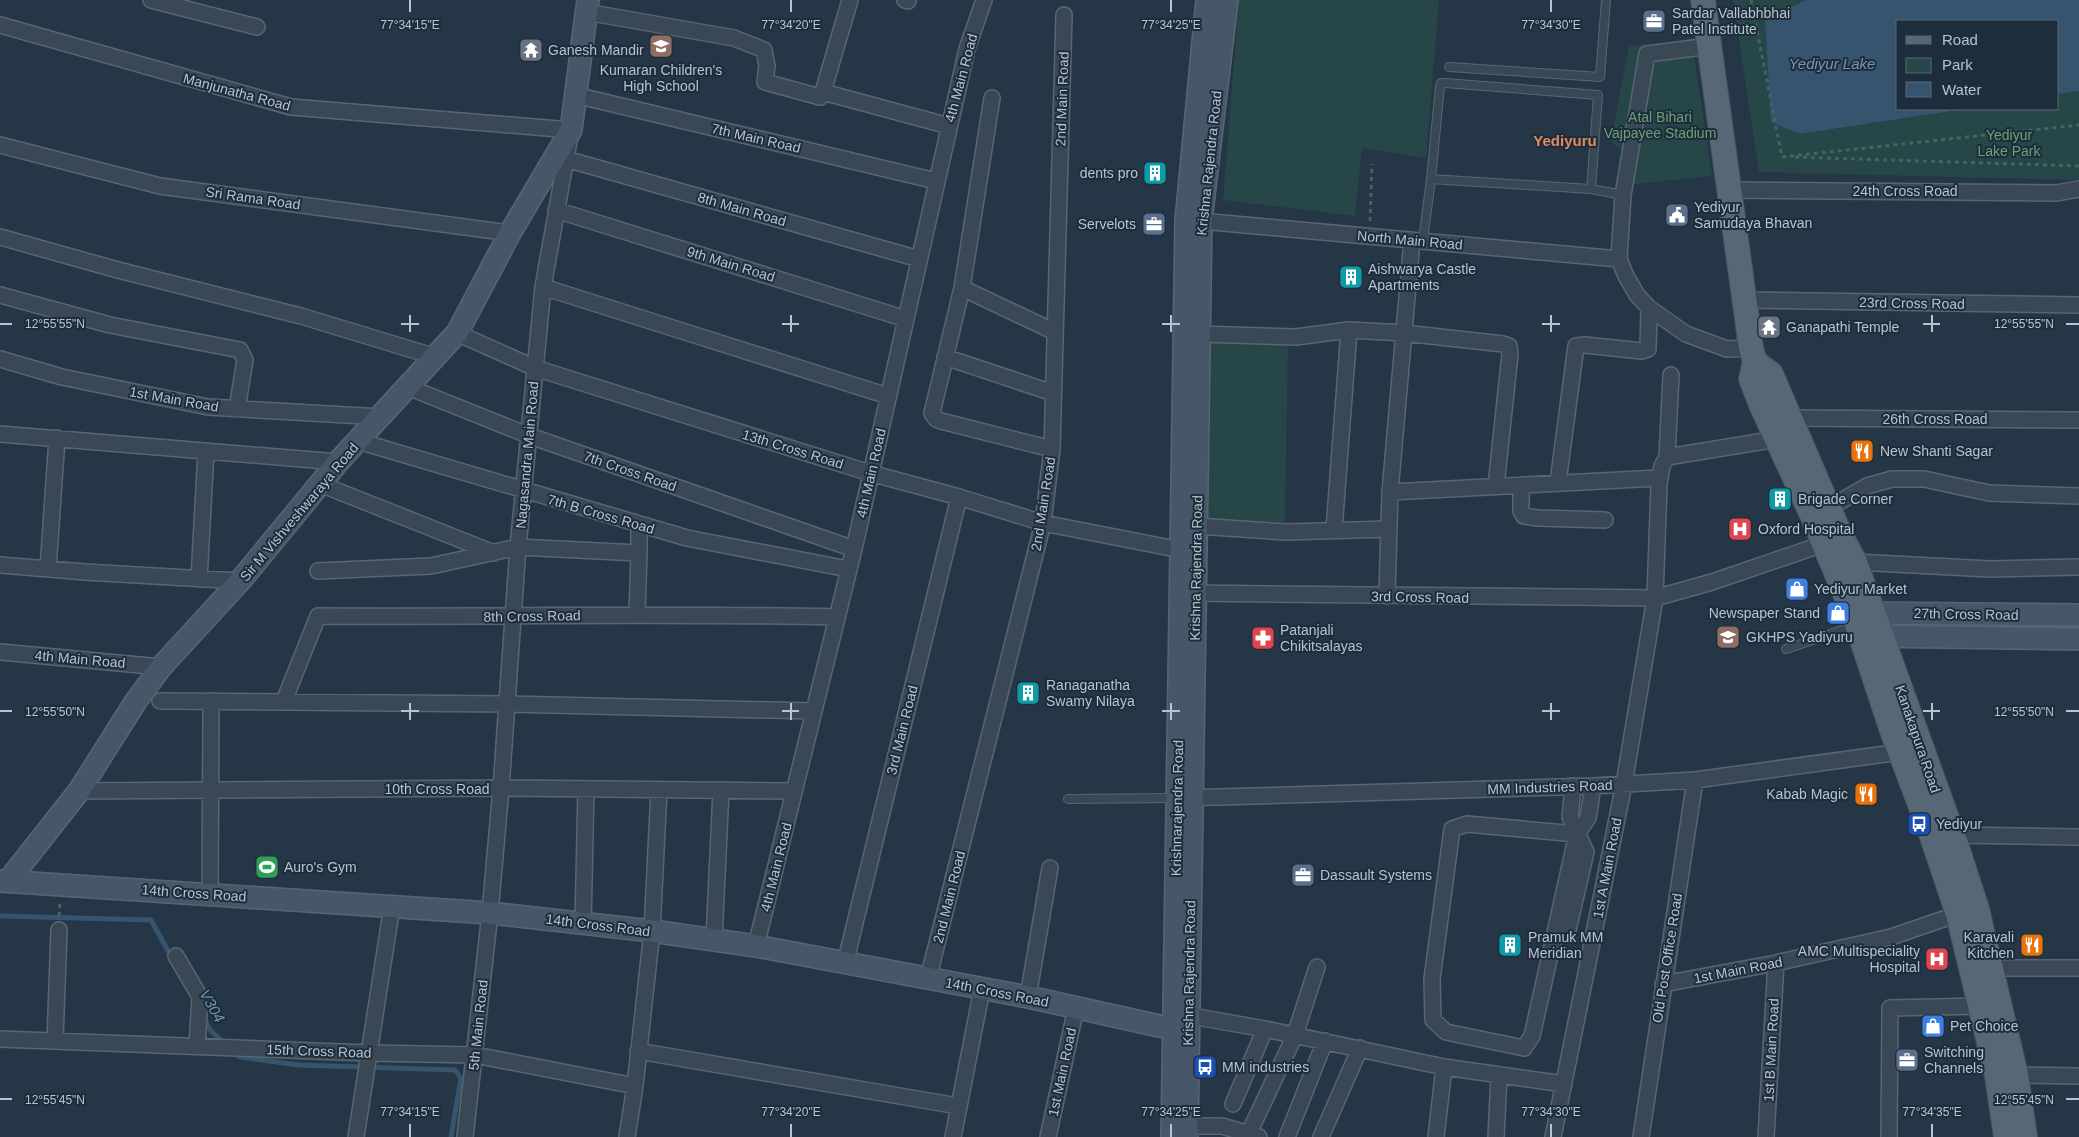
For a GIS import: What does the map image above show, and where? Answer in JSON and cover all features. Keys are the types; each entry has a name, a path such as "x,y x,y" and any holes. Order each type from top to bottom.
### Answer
{"main road":[{"name":"Krishnarajendra Road","path":"1182,1133 1181,1022 1188,593 1186,221 1207,0"},
{"name":"Krishna Rajendra Road","path":"1188,550 1196,526 1201,221 1227,0"},
{"name":"Kanakapura Road","path":"1703,0 1753,355 1751,379 1777,439 1833,540 1910,750 1953,835 1976,909 1991,968 2016,1075 2025,1137"},
{"name":"Nagasandra Main Road","path":"571,130 587,6"},
{"name":"Sir M Vishveshwaraya Road","path":"4,881 79,791 136,701 161,667 240,581 338,462 458,333 510,232 571,130"},
{"name":"Kanakapura Road","path":"1753,355 1771,374 1791,418 1829,508 1833,540 1855,562 1863,625"},
{"name":"27th Cross Road","path":"1863,625 2079,616"},
{"name":"27th Cross Road","path":"1863,625 2079,639"},
{"name":"Kanakapura Road","path":"1910,750 1930,831 1958,914 1981,1006 1997,1076 2006,1137"},
{"name":"14th Cross Road","path":"4,881 490,913 652,931 756,946 1028,997 1076,1008 1181,1022"}],"street":[{"path":"151,0 257,27"},
{"path":"587,6 734,38 764,50 767,66 765,82 820,97 850,0"},
{"name":"4th Main Road","path":"756,946 854,549 967,49 984,0"},
{"name":"2nd Main Road","path":"928,979 1043,523 1052,450 1064,15"},
{"name":"Manjunatha Road","path":"0,26 291,108 571,130"},
{"path":"1710,46 1647,54 1623,195 1619,259 1637,295 1649,308 1686,334 1727,349 1753,355"},
{"path":"823,92 949,126"},
{"name":"7th Main Road","path":"575,95 936,182"},
{"path":"992,98 962,288 932,413 936,419 1052,450"},
{"name":"Nagasandra Main Road","path":"490,913 518,547 543,287 571,130"},
{"name":"Sri Rama Road","path":"0,145 160,186 510,232"},
{"name":"8th Main Road","path":"566,159 919,259"},
{"name":"24th Cross Road","path":"1730,190 2056,193 2079,189"},
{"name":"9th Main Road","path":"556,210 906,318"},
{"name":"North Main Road","path":"1201,221 1619,259"},
{"path":"0,237 118,270 301,316 436,357"},
{"path":"1387,596 1390,492 1404,333 1418,241"},
{"path":"543,287 888,396"},
{"path":"962,288 1055,332"},
{"path":"0,294 110,325 240,350 245,360 237,409"},
{"name":"23rd Cross Road","path":"1745,300 2079,305"},
{"path":"1558,482 1576,346 1579,344 1642,351 1648,349 1649,308"},
{"path":"1199,334 1296,337 1349,330 1404,333 1508,346 1510,354 1496,486"},
{"path":"1334,530 1349,330"},
{"name":"13th Cross Road","path":"458,333 535,368 870,473 959,497 1043,523 1188,550"},
{"path":"945,357 1053,392"},
{"name":"1st Main Road","path":"0,359 62,378 208,407 381,417"},
{"name":"1st A Main Road","path":"1553,1137 1624,784 1657,598 1659,478 1667,457 1671,375"},
{"name":"7th Cross Road","path":"408,387 530,436 854,549"},
{"name":"26th Cross Road","path":"1791,418 2079,420"},
{"path":"0,434 338,462"},
{"path":"48,569 57,438"},
{"path":"1667,457 1777,439"},
{"name":"7th B Cross Road","path":"358,441 687,538 848,569"},
{"path":"199,579 206,451"},
{"path":"1390,492 1659,478"},
{"path":"1829,508 1867,486 1892,478 1924,479 1989,493 2079,496"},
{"path":"320,484 494,552"},
{"path":"1521,485 1521,511 1524,516 1605,520"},
{"name":"3rd Main Road","path":"845,964 959,497"},
{"path":"637,615 639,525"},
{"path":"1196,526 1286,532 1389,529"},
{"name":"3rd Cross Road","path":"1188,593 1657,598 1712,582 1833,540"},
{"path":"318,571 431,566 518,547 639,553"},
{"path":"1855,562 1990,569 2079,567"},
{"path":"0,565 240,581"},
{"name":"8th Cross Road","path":"284,701 318,616 513,617 708,614 836,617"},
{"name":"4th Main Road","path":"0,652 161,667"},
{"path":"160,701 507,704 814,711"},
{"path":"210,894 211,701"},
{"name":"MM Industries Road","path":"1184,798 1593,786 1695,780 1910,750"},
{"name":"Old Post Office Road","path":"1641,1137 1695,780"},
{"path":"1568,930 1586,852 1570,817 1573,786"},
{"path":"1577,834 1468,824 1452,829 1432,978 1433,1020 1446,1032 1524,1048 1532,1036 1577,834 1588,818 1593,786"},
{"name":"10th Cross Road","path":"79,791 501,788 794,791"},
{"path":"583,924 586,789"},
{"path":"627,1137 635,1086 652,931 659,790"},
{"path":"714,940 721,790"},
{"path":"1953,835 2079,837"},
{"path":"1028,997 1050,868"},
{"path":"356,1137 392,906"},
{"name":"5th Main Road","path":"465,1137 490,913"},
{"name":"1st Main Road","path":"1663,984 1776,964 1890,937 1958,914"},
{"path":"55,1041 59,930"},
{"path":"176,956 200,997 197,1046"},
{"name":"1st B Main Road","path":"1766,1137 1776,964"},
{"path":"1182,1133 1222,1126 1254,1135 1295,1035 1317,967"},
{"path":"1991,968 2079,968"},
{"path":"953,1137 982,989"},
{"path":"1889,1137 1890,1008 1981,1006"},
{"name":"1st Main Road","path":"1048,1137 1076,1008"},
{"path":"1181,1022 1264,1029 1444,1067 1564,1084"},
{"path":"1233,1104 1264,1029"},
{"name":"15th Cross Road","path":"0,1039 220,1048 475,1055 635,1086"},
{"path":"1287,1137 1325,1041"},
{"path":"1321,1137 1360,1048"},
{"path":"638,1051 958,1106"},
{"path":"1436,1137 1444,1067"},
{"path":"1496,1137 1499,1075"},
{"path":"2016,1075 2079,1076"}],"lane":[{"path":"1448,67 1600,77 1606,0"},
{"path":"1418,241 1431,179 1441,83 1598,96 1591,189"},
{"path":"1431,179 1591,189 1623,195"},
{"path":"1786,649 1863,625"},
{"path":"1068,799 1184,798"}],"path":[{"path":"1752,0 1782,157"},
{"path":"1782,157 2079,125"},
{"path":"1782,157 2079,166"},
{"path":"1369,236 1372,164"}],"green space":[{"path":"1239,0 1439,0 1426,158 1362,148 1355,216 1223,200"},
{"name":"Yediyur Lake Park","path":"1733,0 1806,0 1765,19 1801,134 1958,110 2059,110 2059,94 2079,91 2079,180 1759,172"},
{"name":"Atal Bihari Vajpayee Stadium","path":"1692,43 1712,176 1628,185 1630,158 1611,141 1629,45"},
{"path":"1211,343 1288,345 1285,522 1208,521"}],"water":[{"name":"Yediyur Lake","path":"1806,0 2079,0 2079,91 2059,94 2059,20 1896,20 1896,110 1958,110 1800,134 1771,122 1765,19"}],"waterway":[{"name":"V304","path":"0,916 151,920 172,958"},
{"name":"V304","path":"204,1018 210,1030 225,1044"},
{"name":"V304","path":"233,1051 240,1057 299,1065 455,1070 461,1078 451,1137"}],"place":[{"name":"Sardar Vallabhbhai Patel Institute","path":"1654,21"},
{"name":"Kumaran Children's High School","path":"661,46"},
{"name":"Ganesh Mandir","path":"531,50"},
{"name":"dents pro","path":"1155,173"},
{"name":"Yediyur Samudaya Bhavan","path":"1677,215"},
{"name":"Servelots","path":"1154,224"},
{"name":"Aishwarya Castle Apartments","path":"1351,277"},
{"name":"Ganapathi Temple","path":"1769,327"},
{"name":"New Shanti Sagar","path":"1862,451"},
{"name":"Brigade Corner","path":"1780,499"},
{"name":"Oxford Hospital","path":"1740,529"},
{"name":"Yediyur Market","path":"1797,589"},
{"name":"Newspaper Stand","path":"1838,613"},
{"name":"GKHPS Yadiyuru","path":"1728,637"},
{"name":"Patanjali Chikitsalayas","path":"1263,638"},
{"name":"Ranaganatha Swamy Nilaya","path":"1028,693"},
{"name":"Kabab Magic","path":"1866,794"},
{"name":"Yediyur","path":"1919,824"},
{"name":"Auro's Gym","path":"267,867"},
{"name":"Dassault Systems","path":"1303,875"},
{"name":"Pramuk MM Meridian","path":"1510,945"},
{"name":"Karavali Kitchen","path":"2032,945"},
{"name":"AMC Multispeciality Hospital","path":"1937,959"},
{"name":"Pet Choice","path":"1933,1026"},
{"name":"Switching Channels","path":"1907,1060"},
{"name":"MM industries","path":"1205,1067"}],"district":[{"name":"Yediyuru","path":"1565,141"}]}
